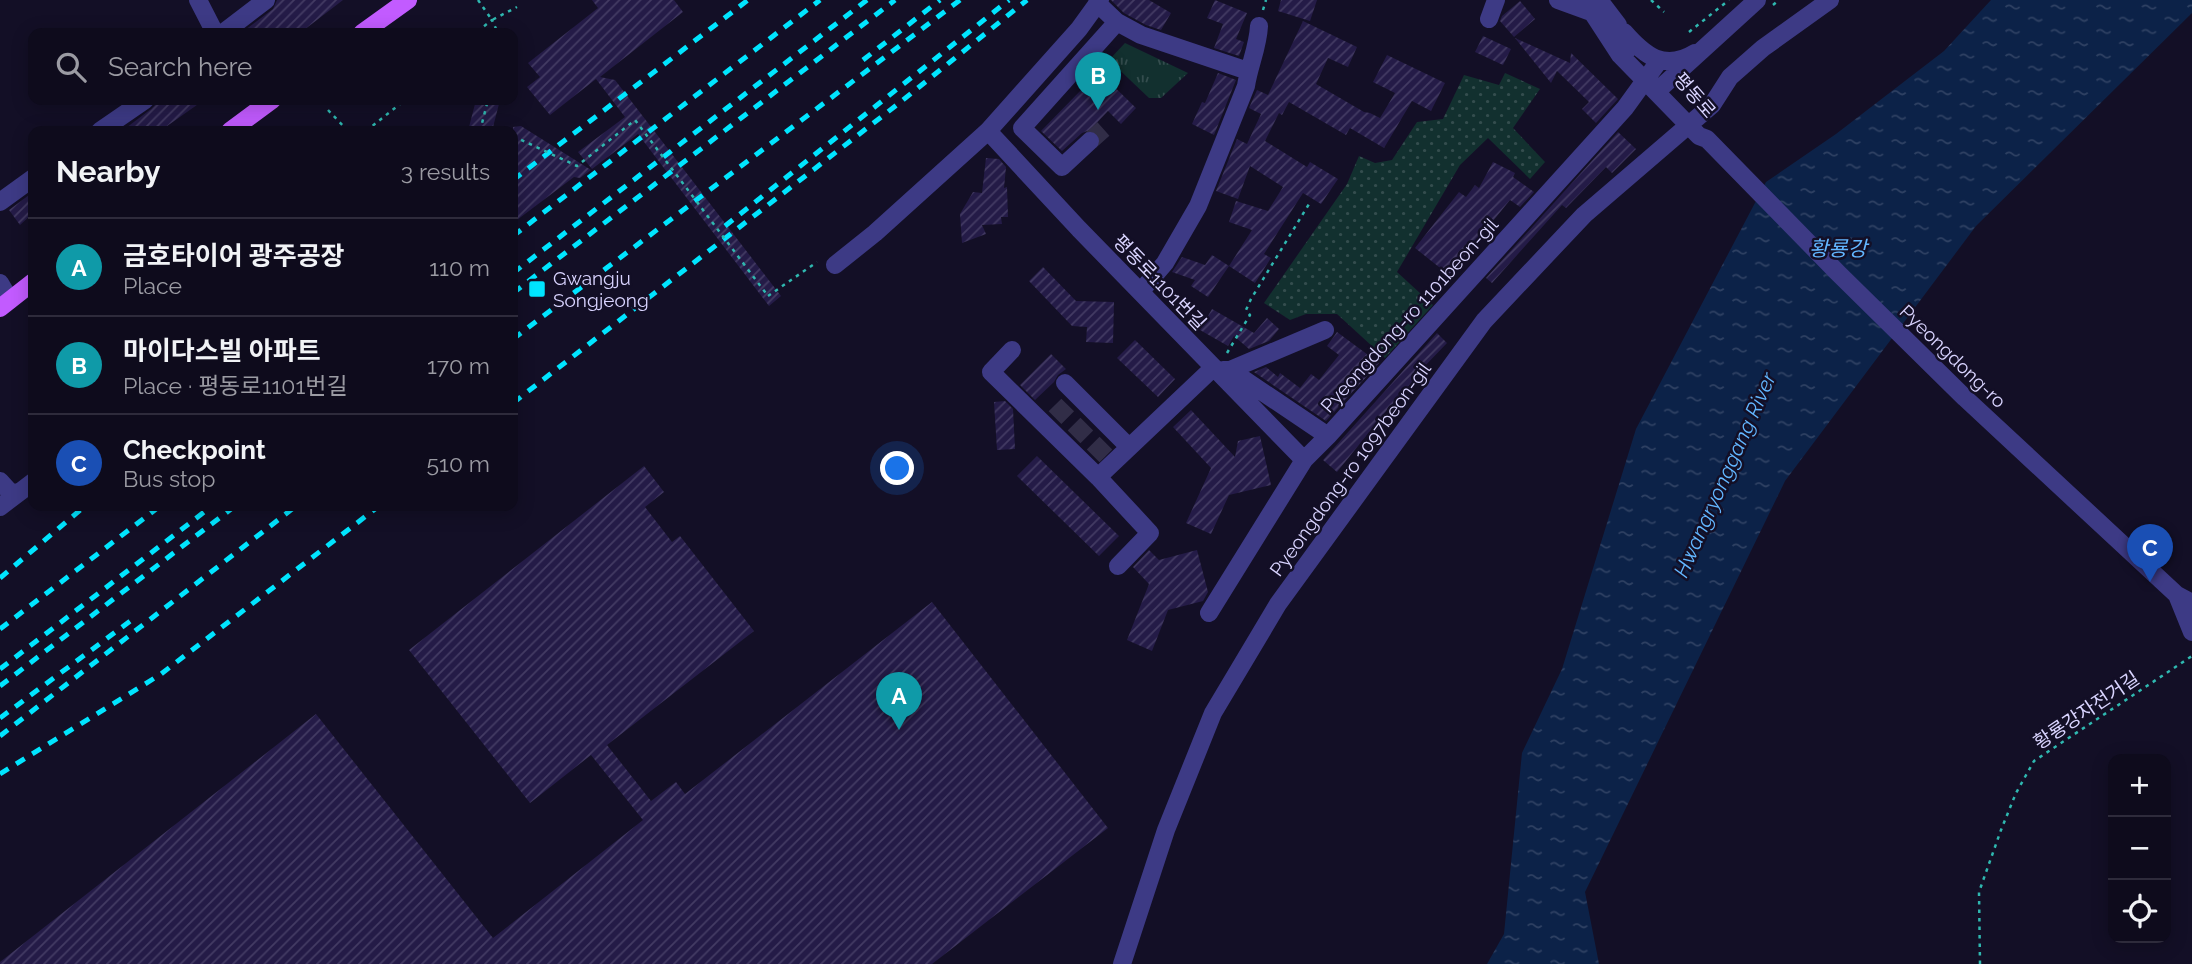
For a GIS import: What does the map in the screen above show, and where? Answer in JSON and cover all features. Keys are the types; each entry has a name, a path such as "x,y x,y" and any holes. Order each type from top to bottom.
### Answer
{"main road":[{"path":"369,28 408,0"},
{"path":"236,126 260,105"},
{"path":"5,304 28,286"}],"street":[{"path":"198,0 212,28"},
{"path":"230,28 266,0"},
{"path":"1489,19 1496,0"},
{"path":"1558,0 1594,3"},
{"name":"Pyeongdong-ro 1101beon-gil","path":"1209,613 1304,460 1625,108 1654,79 1678,72 1757,0"},
{"name":"Pyeongdong-ro 1097beon-gil","path":"1122,964 1166,830 1213,713 1278,604 1484,321 1584,215 1712,105 1730,77 1763,48 1830,0"},
{"path":"828,263 875,233 988,131 1079,29 1098,2 1117,22 1142,35 1248,71"},
{"name":"평동로","path":"1594,3 1618,25 1617,37 1699,136 1706,138"},
{"name":"평동로","path":"1594,3 1620,55 1654,79"},
{"path":"1022,128 1117,22"},
{"path":"1141,291 1164,263 1198,206 1246,86 1258,42 1259,26"},
{"path":"1654,79 1703,48"},
{"path":"107,126 138,105"},
{"path":"1005,111 1062,167 1090,141"},
{"name":"평동로1101번길","path":"988,131 1079,229 1220,370 1304,460"},
{"name":"Pyeongdong-ro","path":"1706,138 1965,398 2184,599 2192,632"},
{"path":"0,202 28,182"},
{"path":"0,283 5,304"},
{"path":"1098,477 1129,447 1220,370 1325,330"},
{"path":"1012,350 991,372 1098,477 1150,533 1118,566"},
{"path":"1220,370 1328,436"},
{"path":"1065,383 1129,447"},
{"path":"0,481 10,492 18,493"},
{"path":"0,507 28,486"}],"path":[{"path":"478,0 496,28"},
{"path":"1651,0 1664,12"},
{"path":"1689,32 1729,0"},
{"path":"482,28 517,7"},
{"path":"371,126 399,105"},
{"path":"481,126 487,105"},
{"path":"328,110 343,126"},
{"path":"518,138 577,166 635,120 768,296 828,263"},
{"path":"1220,370 1251,315 1246,310 1251,299 1309,204"},
{"name":"황룡강자전거길","path":"1980,964 1979,892 2011,805 2034,761 2192,656"}],"green space":[{"path":"1125,43 1188,73 1161,98 1149,98 1109,60"},
{"path":"1505,73 1540,89 1513,128 1545,162 1530,179 1488,138 1460,165 1397,272 1433,305 1385,358 1337,314 1306,314 1290,320 1264,303 1347,184 1359,156 1375,163 1392,160 1417,122 1443,119 1464,75 1499,85"}],"water":[{"name":"황룡강","path":"1991,0 2192,0 2192,13 1976,226 1785,481 1585,892 1599,964 1487,964 1504,934 1522,753 1562,669 1636,429 1766,182 1836,134 1944,51"}],"building":[{"path":"277,0 343,0 307,28 248,28 273,9"},
{"path":"592,0 674,0 683,12 600,77 615,80 781,296 769,306 638,134 592,169 578,152 625,117 596,79 550,115 527,87 540,77 528,63 598,8"},
{"path":"1111,0 1149,0 1171,13 1161,30 1124,13"},
{"path":"1215,0 1247,13 1236,39 1244,42 1239,56 1214,48 1223,24 1207,18"},
{"path":"1281,0 1317,0 1310,21 1278,11"},
{"path":"1520,1 1535,19 1514,37 1500,21 1502,16"},
{"path":"1303,21 1357,47 1348,67 1328,58 1316,84 1364,112 1380,118 1395,93 1373,82 1387,55 1445,83 1431,111 1412,101 1384,148 1350,128 1346,135 1289,102 1282,115 1279,113 1265,141 1307,167 1310,162 1338,179 1321,204 1303,193 1264,254 1271,258 1255,283 1229,266 1252,230 1229,222 1236,201 1268,211 1283,187 1250,166 1238,199 1216,191 1237,139 1247,144 1261,114 1249,108 1257,90 1268,95"},
{"path":"1483,36 1511,49 1503,65 1475,52"},
{"path":"1515,38 1570,63 1571,53 1618,99 1596,123 1582,109 1589,102 1557,71 1551,83"},
{"path":"1093,66 1136,108 1121,124 1108,111 1090,130 1082,133 1062,151 1041,131 1083,88 1077,84"},
{"path":"1218,73 1236,80 1214,135 1192,124"},
{"path":"155,105 197,105 167,126 129,126"},
{"path":"475,105 499,105 493,126 469,126"},
{"path":"518,126 591,170 580,178 574,177 518,219"},
{"path":"1618,132 1636,149 1612,173 1606,167 1566,208 1562,205 1492,283 1486,278"},
{"path":"986,158 999,159 1006,167 1004,188 1007,187 1008,217 1001,217 1002,224 982,225 986,234 962,243 960,214 973,192 982,193"},
{"path":"1493,162 1515,173 1513,177 1534,192 1520,207 1510,200 1449,275 1415,248 1459,192 1466,197 1475,185 1479,188"},
{"path":"28,196 28,218 20,225 9,210"},
{"path":"1212,255 1229,266 1208,297 1191,286 1195,280 1172,272 1182,257 1205,265"},
{"path":"1043,267 1076,301 1114,302 1113,343 1086,342 1087,327 1072,326 1029,281"},
{"path":"1212,309 1254,333 1267,318 1279,329 1269,341 1249,349 1234,336 1228,346 1200,330"},
{"path":"1337,332 1379,363 1326,421 1254,372 1266,367 1278,377 1280,373 1300,388 1311,374 1319,380 1339,355 1327,346"},
{"path":"1437,333 1447,343 1421,370 1337,472 1323,460"},
{"path":"1135,340 1175,379 1158,397 1117,358"},
{"path":"1051,354 1066,369 1035,400 1020,385"},
{"path":"1005,401 1013,409 1015,449 997,450 994,402"},
{"path":"1191,410 1235,457 1238,441 1260,436 1271,485 1229,495 1211,534 1186,523 1211,468 1173,427"},
{"path":"1037,456 1119,536 1099,556 1017,476"},
{"path":"644,466 664,492 645,507 672,542 680,536 754,631 607,745 651,801 676,782 685,794 932,602 1108,828 932,964 0,964 316,714 493,938 643,820 591,755 530,803 409,650"},
{"path":"1149,550 1159,560 1197,550 1208,592 1203,601 1168,610 1152,651 1127,640 1149,584 1133,567"}],"tunnel":[{"path":"1090,141 1109,124"},
{"path":"1055,405 1113,463"}],"railway":[{"path":"518,176 748,0"},
{"path":"518,232 820,0"},
{"path":"518,269 867,0"},
{"path":"518,289 895,0"},
{"path":"863,60 940,0"},
{"path":"518,335 960,0"},
{"path":"725,226 1009,0"},
{"path":"518,399 898,104 1027,0"},
{"path":"0,578 79,511"},
{"path":"0,629 153,511"},
{"path":"0,669 205,511"},
{"path":"0,686 228,511"},
{"path":"0,736 290,511"},
{"path":"0,774 161,674 373,511"},
{"path":"0,718 137,616"}],"place":[{"name":"마이다스빌 아파트","path":"1098,110"},
{"name":"Gwangju Songjeong","path":"537,289"},
{"name":"Checkpoint","path":"2150,582"},
{"name":"금호타이어 광주공장","path":"899,730"}],"water label":[{"name":"Hwangryonggang River","path":"1725,475"}]}
